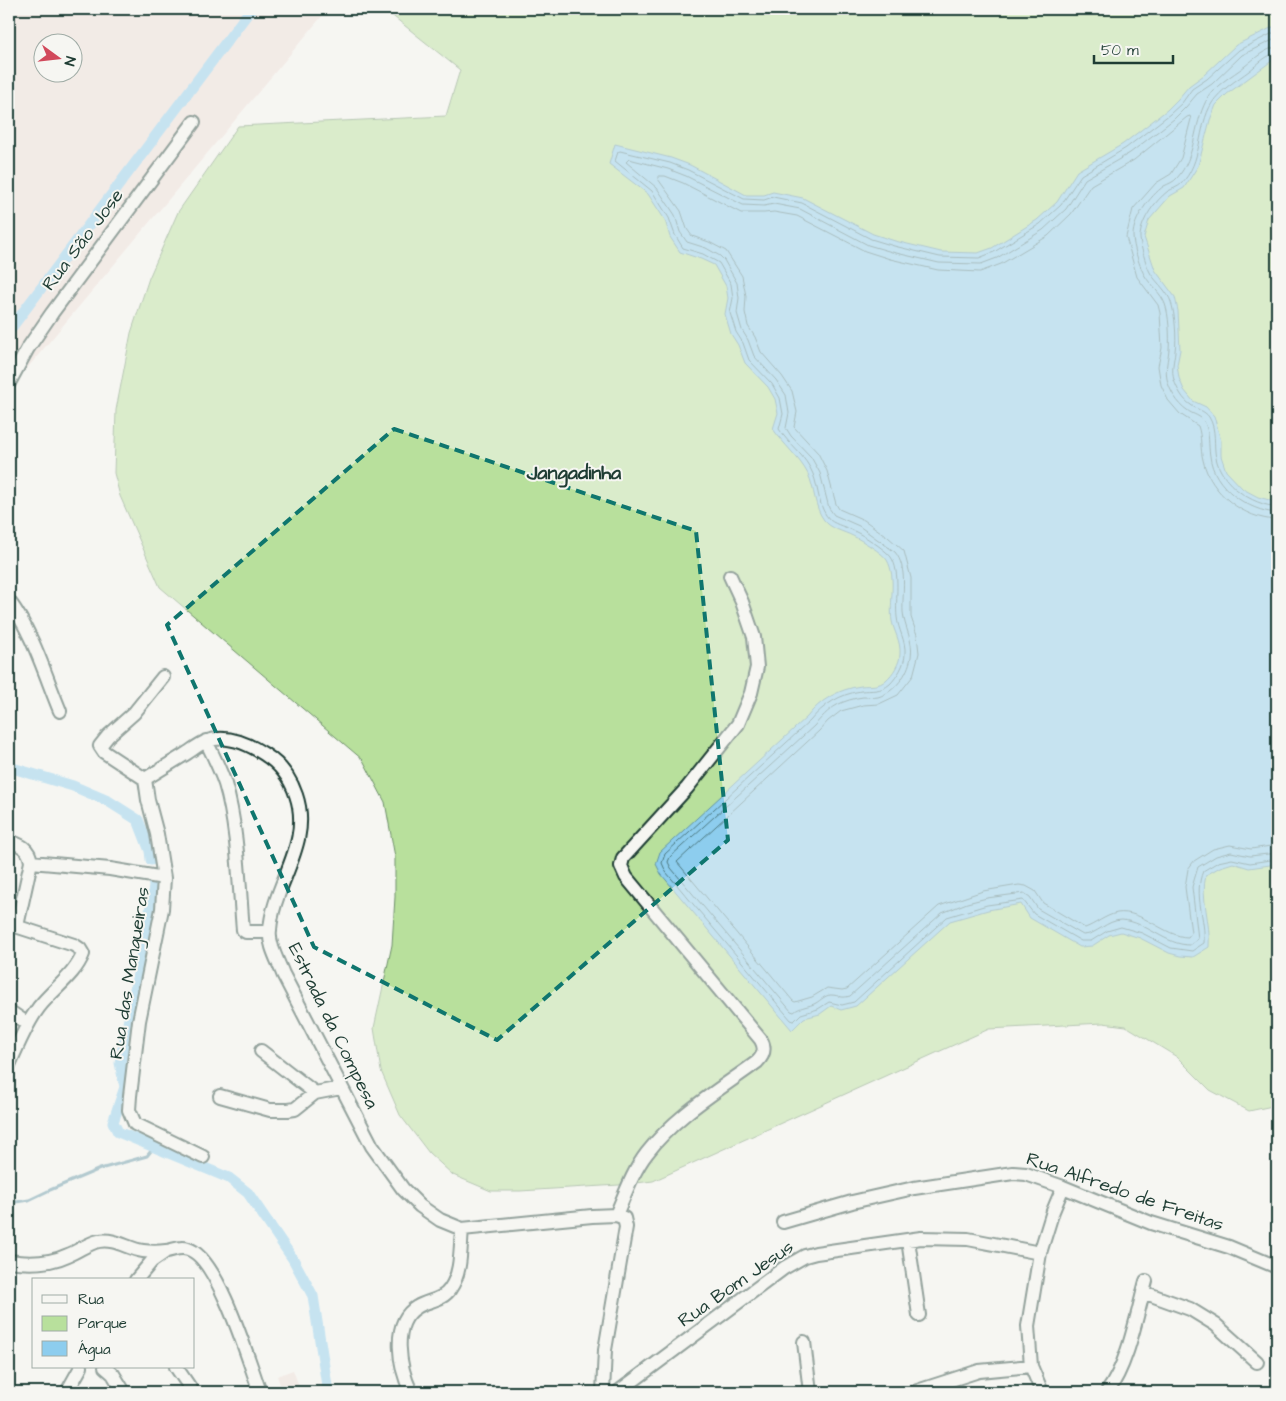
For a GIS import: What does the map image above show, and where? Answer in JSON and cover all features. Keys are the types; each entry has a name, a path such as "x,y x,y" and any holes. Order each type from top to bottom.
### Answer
{"street":[{"name":"Rua São Jose","path":"9,383 28,348 52,313 194,122"},
{"path":"603,1392 605,1350 626,1227 620,1216 632,1177 646,1154 683,1115 757,1062 764,1053 764,1044 761,1040 626,877 621,866 623,858 687,788 738,724 751,693 758,667 754,637 742,602 730,576"},
{"path":"9,601 29,636 60,711"},
{"path":"145,779 104,752 100,746 140,706 163,677"},
{"name":"Estrada da Compesa","path":"145,779 206,741 220,739 236,740 255,748 272,759 284,770 293,786 300,807 301,831 296,850 276,900 269,932 272,946 283,974 372,1146 403,1189 420,1206 440,1220 462,1229 620,1216"},
{"path":"206,741 218,764 225,784 231,814 243,930 246,932 269,932"},
{"name":"Rua das Mangueiras","path":"145,779 164,878 162,909 139,1021 129,1110 135,1124 202,1157"},
{"path":"9,841 26,848 30,854 31,862 13,925 66,942 83,951 77,965 38,1008 28,1024 9,1065"},
{"path":"31,862 110,869 164,878"},
{"path":"9,1012 28,1024"},
{"path":"261,1051 315,1093"},
{"path":"220,1096 270,1110 288,1110 295,1109 315,1093 341,1088"},
{"name":"Rua Alfredo de Freitas","path":"783,1222 852,1202 914,1188 999,1174 1026,1174 1063,1186 1151,1223 1230,1247 1277,1267"},
{"path":"1042,1392 1031,1366 1028,1326 1040,1253 1063,1186"},
{"path":"411,1392 402,1370 400,1352 400,1337 405,1319 414,1308 439,1299 449,1291 456,1279 459,1265 462,1229"},
{"name":"Rua Bom Jesus","path":"618,1392 796,1261 816,1253 908,1240 937,1238 968,1239 1040,1253"},
{"path":"9,1261 46,1263 69,1255 97,1241 106,1240 118,1242 141,1251 189,1249 195,1252 206,1263 219,1285 260,1392"},
{"path":"908,1240 919,1315"},
{"path":"138,1278 152,1261 171,1250"},
{"path":"1107,1392 1114,1384 1124,1361 1145,1286 1190,1308 1216,1325 1257,1362"},
{"path":"804,1342 810,1392"},
{"path":"914,1392 979,1370 1031,1366"},
{"path":"66,1392 79,1368"},
{"path":"106,1368 124,1392"},
{"path":"177,1368 193,1392"}],"highlighted area":[{"path":"394,429 696,531 728,840 497,1040 314,947 167,625"}],"shaded area":[{"path":"9,9 328,9 9,390"},
{"path":"293,1370 301,1392 283,1392 277,1376"}],"green space":[{"path":"384,9 1277,9 1277,1105 1249,1111 1210,1090 1177,1057 1126,1026 1103,1023 989,1029 653,1181 619,1185 491,1191 453,1175 429,1153 400,1115 381,1071 374,1028 392,945 395,897 395,857 385,802 363,760 160,587 120,496 114,473 116,410 131,333 149,278 178,212 238,126 446,116 460,70"}],"water":[{"path":"1277,25 1277,57 1227,94 1216,105 1210,120 1198,166 1184,188 1170,196 1149,220 1144,237 1155,270 1175,297 1178,311 1180,350 1177,365 1179,378 1184,390 1193,401 1206,407 1214,416 1221,441 1221,456 1226,471 1243,489 1258,497 1277,502 1277,864 1249,868 1233,863 1220,867 1206,875 1204,892 1209,928 1209,947 1193,957 1169,953 1140,938 1121,932 1109,935 1092,946 1080,947 1030,918 1021,904 988,910 950,921 856,1006 841,1010 831,1006 820,1014 804,1018 792,1030 661,874 656,864 660,852 818,705 831,696 853,687 880,684 891,675 900,657 900,649 891,614 892,574 887,560 881,554 857,538 834,528 824,520 818,509 808,474 773,429 778,413 775,399 768,387 745,363 738,345 731,334 725,314 728,298 726,286 714,265 680,252 670,237 665,220 648,194 609,164 615,144 671,158 690,165 746,195 764,195 773,192 803,198 873,234 895,241 941,252 978,253 992,248 1037,220 1057,202 1077,171 1123,144 1167,110 1189,86 1204,75 1236,45"}],"waterway":[{"path":"9,331 251,9"},
{"path":"9,767 73,786 108,801 138,820 150,851 151,860"},
{"path":"153,878 154,887 148,924 120,1063 125,1087 113,1122 118,1132 229,1178 248,1193 293,1259 313,1296 328,1392"},
{"path":"9,1203 29,1200 100,1169 147,1156 155,1146"}],"district":[{"name":"Jangadinha","path":"574,473"}]}
